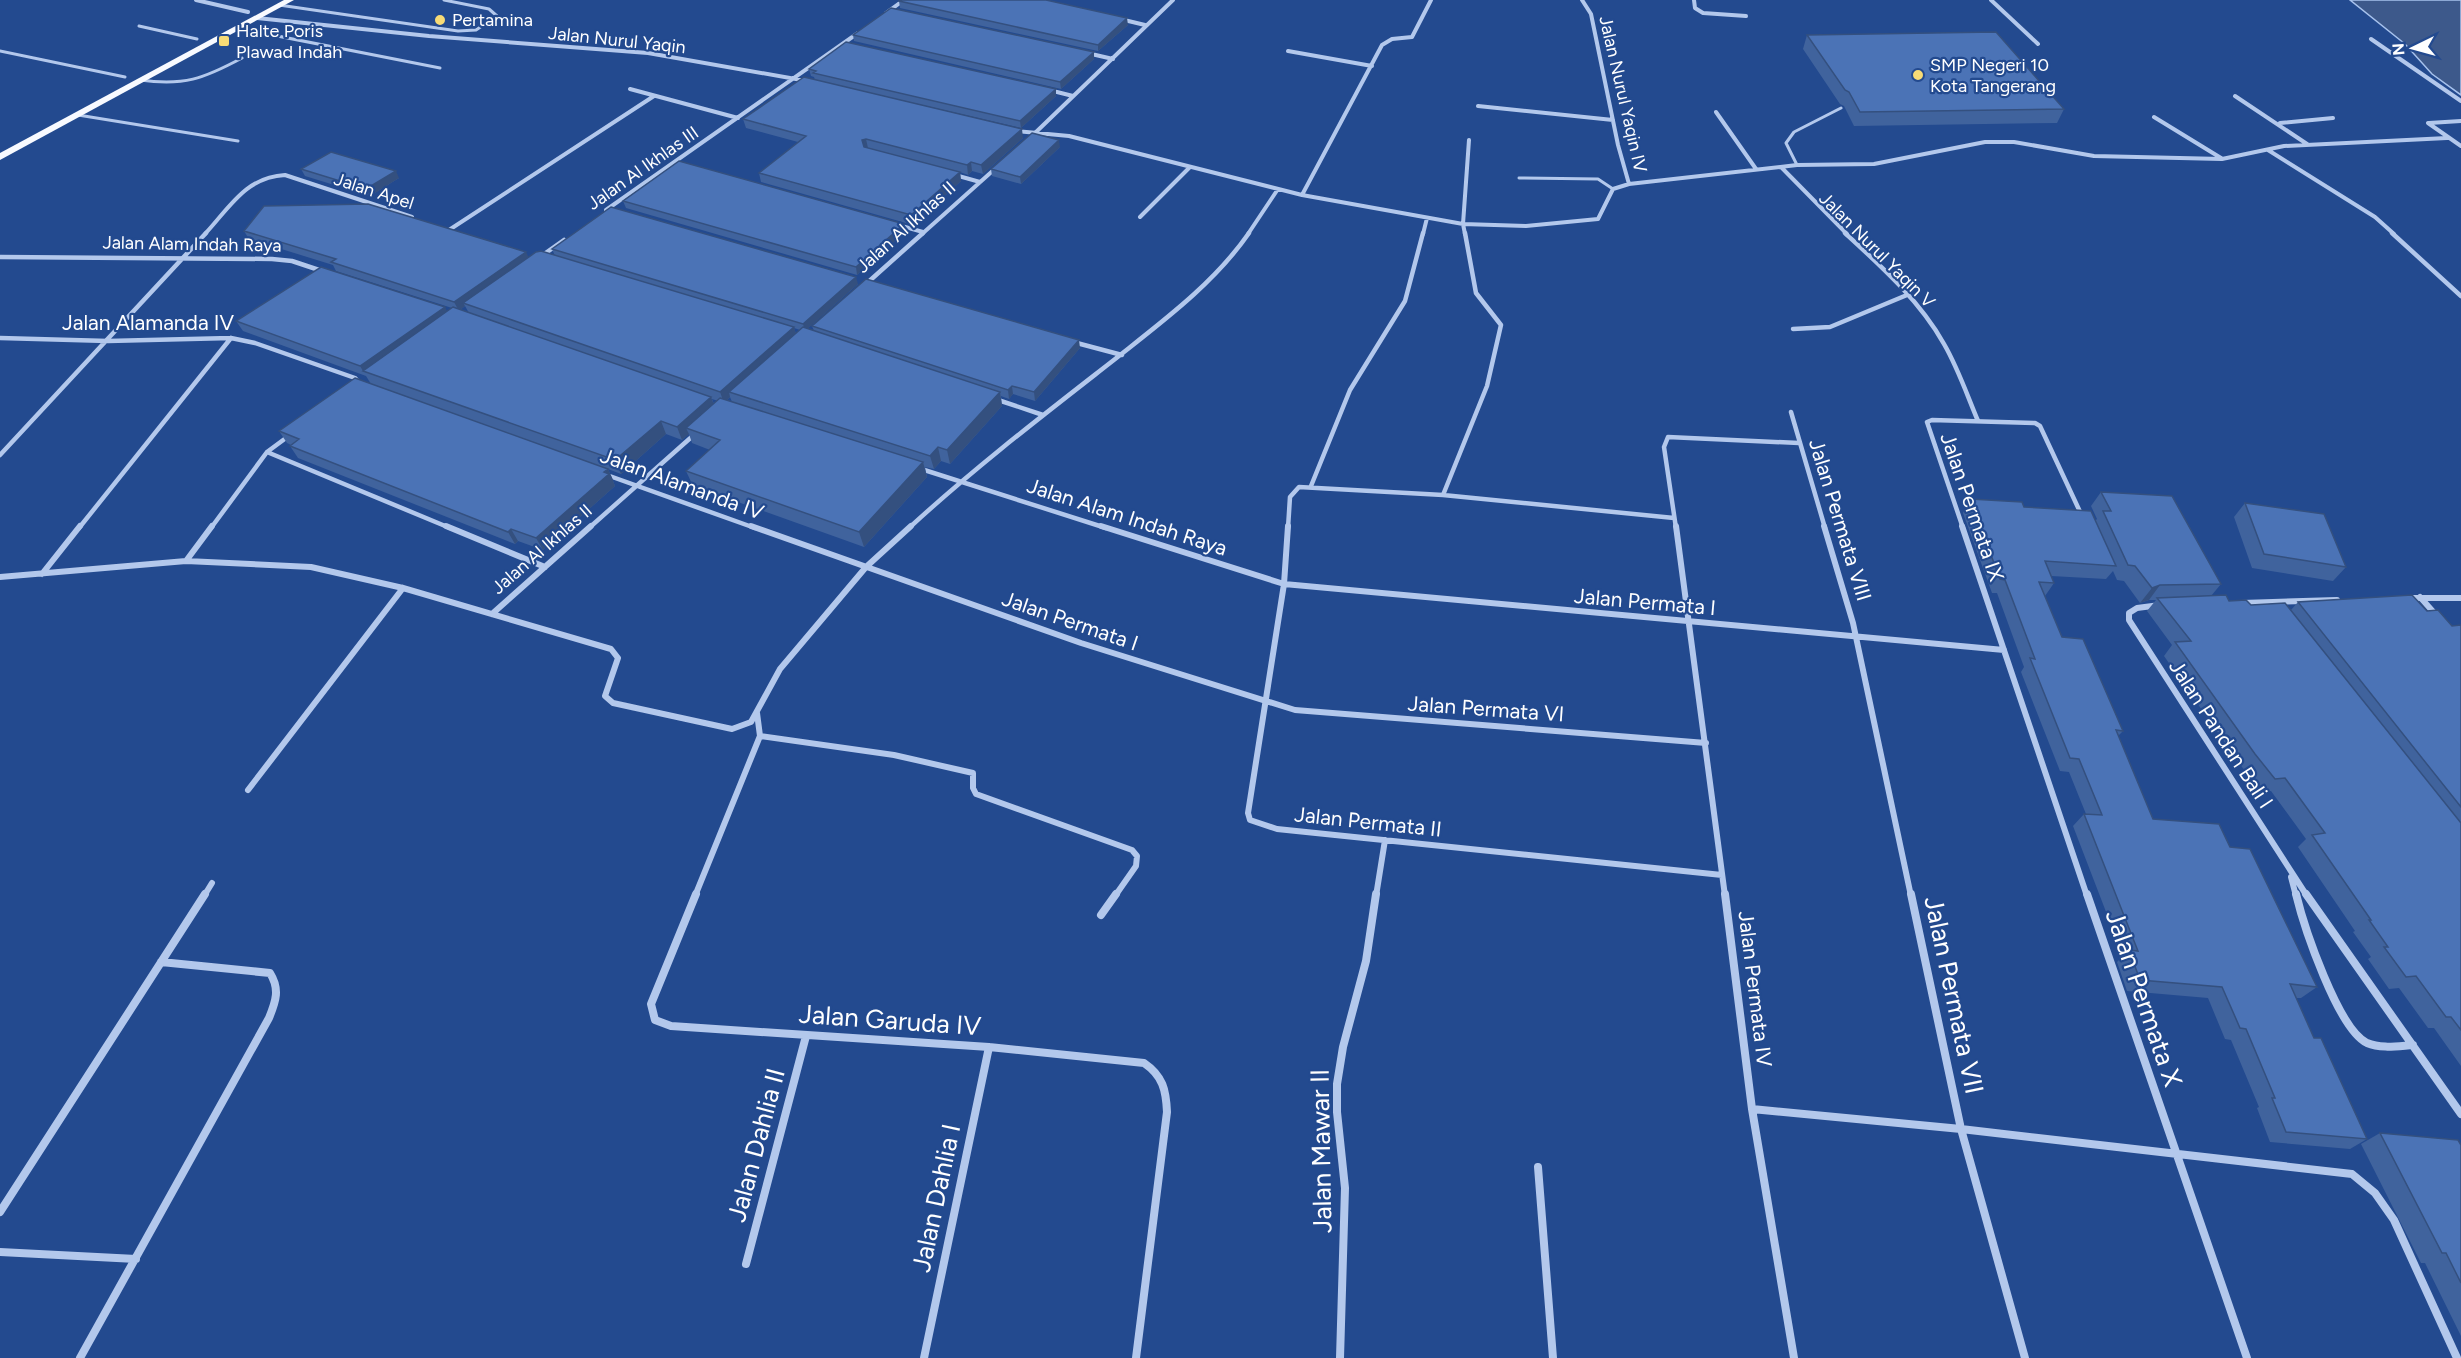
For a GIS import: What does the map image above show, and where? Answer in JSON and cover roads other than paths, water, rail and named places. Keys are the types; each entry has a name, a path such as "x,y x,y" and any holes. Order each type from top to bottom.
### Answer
{"main road":[{"path":"0,157 237,28 269,0"},
{"path":"0,145 196,39 290,0"},
{"path":"125,77 138,80"}],"street":[{"name":"Jalan Nurul Yaqin","path":"196,0 252,15 429,36 648,53 817,84"},
{"path":"881,17 904,0"},
{"path":"1027,140 1173,0"},
{"path":"1302,195 1386,42 1412,37 1431,0"},
{"name":"Jalan Nurul Yaqin IV","path":"1582,0 1590,9 1629,184"},
{"path":"1694,0 1695,8 1703,13 1746,16"},
{"path":"1991,0 2038,44"},
{"path":"890,10 902,12"},
{"path":"1111,17 1145,25"},
{"name":"Jalan Al Ikhlas III","path":"601,214 862,30"},
{"path":"2371,39 2461,101"},
{"path":"843,44 855,47"},
{"path":"1288,51 1372,66"},
{"path":"1086,52 1113,58"},
{"path":"630,90 738,118"},
{"path":"1047,90 1073,96"},
{"path":"449,230 654,96"},
{"path":"2235,96 2308,144"},
{"path":"1478,106 1613,120"},
{"path":"1716,112 1756,169"},
{"path":"2154,117 2222,159"},
{"path":"2279,123 2333,118"},
{"path":"2461,121 2428,123 2461,146"},
{"path":"1008,129 1035,134 1069,136 1302,195 1463,224 1526,226 1587,222 1598,219 1604,212 1613,189 1629,184 1797,165 1874,164 1923,156 1972,143 1999,141 2094,156 2222,159 2308,144 2447,138"},
{"path":"1443,495 1487,386 1501,325 1496,316 1481,303 1476,293 1463,224 1469,140"},
{"path":"2268,150 2375,217 2461,296"},
{"name":"Jalan Al Ikhlas II","path":"857,291 1004,161"},
{"path":"676,162 682,163"},
{"path":"1140,217 1190,167"},
{"name":"Jalan Nurul Yaqin V","path":"1780,167 1809,201 1906,295 1939,335 1978,421"},
{"path":"947,173 980,182"},
{"name":"Jalan Apel","path":"183,258 252,183 269,176 285,175 416,219"},
{"path":"0,577 186,561 311,567 404,588 611,650 618,658 605,696 613,703 732,729 744,727 757,713 780,669 866,567 960,481 1122,355 1222,267 1278,189"},
{"path":"609,208 615,210"},
{"path":"1426,218 1405,301 1350,390 1311,486 1443,495 1674,518"},
{"path":"886,222 923,232"},
{"name":"Jalan Apel","path":"438,226 460,233"},
{"path":"530,264 566,239"},
{"path":"528,254 547,260"},
{"name":"Jalan Alam Indah Raya","path":"0,257 272,259 292,261 336,276"},
{"path":"0,455 183,258"},
{"path":"1793,329 1830,327 1906,295"},
{"name":"Jalan Alamanda IV","path":"0,338 108,341 231,338 255,343 355,378 361,385"},
{"path":"42,574 231,338"},
{"path":"1065,339 1122,355"},
{"path":"352,391 370,378"},
{"path":"984,395 1043,415"},
{"name":"Jalan Permata VIII","path":"1791,412 1857,637"},
{"name":"Jalan Permata IX","path":"1978,421 1932,420 1927,422 1927,427 2004,650"},
{"path":"1978,421 2028,421 2040,426 2083,518"},
{"name":"Jalan Al Ikhlas II","path":"492,614 706,424"},
{"path":"186,561 267,452 298,429"},
{"name":"Jalan Permata IV","path":"1794,1358 1752,1109 1706,743 1664,447 1668,437 1799,442"},
{"path":"267,452 545,567"},
{"name":"Jalan Alam Indah Raya","path":"915,467 1284,585"},
{"name":"Jalan Alamanda IV","path":"593,470 866,567"},
{"name":"Jalan Permata II","path":"1311,486 1299,487 1290,497 1284,585 1248,813 1250,820 1277,829 1722,875"},
{"name":"Jalan Permata I","path":"866,567 1082,643 1266,700"},
{"name":"Jalan Permata I","path":"1284,585 2004,650"},
{"path":"248,790 404,588"},
{"path":"2420,597 2440,620"},
{"path":"2397,598 2461,598"},
{"path":"2232,603 2350,600"},
{"path":"2268,602 2275,611"},
{"name":"Jalan Pandan Bali I","path":"2173,605 2149,605 2129,613 2129,620 2290,872 2461,1114"},
{"name":"Jalan Permata VII","path":"1857,637 1961,1129 2025,1358"},
{"name":"Jalan Permata X","path":"2004,650 2174,1153 2247,1358"},
{"name":"Jalan Permata VI","path":"1266,700 1295,711 1706,743"},
{"name":"Jalan Garuda IV","path":"757,713 760,736 651,1004 655,1020 671,1026 989,1047 1144,1063 1160,1072 1166,1087 1167,1112 1136,1358"},
{"path":"760,736 860,748 925,759 973,773 973,788 976,794 1132,850 1137,856 1136,866 1101,915"},
{"name":"Jalan Mawar II","path":"1340,1358 1345,1188 1337,1112 1337,1084 1343,1047 1366,961 1385,840"},
{"name":"Jalan Pandan Bali I","path":"2290,872 2307,938 2351,1030 2360,1040 2374,1047 2413,1045"},
{"path":"0,1212 212,883"},
{"path":"80,1358 270,1018 279,995 278,983 270,973 161,962"},
{"name":"Jalan Dahlia II","path":"746,1264 806,1036"},
{"name":"Jalan Dahlia I","path":"924,1358 989,1047"},
{"path":"1752,1109 1961,1129 2352,1174 2375,1193 2394,1220 2457,1358"},
{"path":"1538,1167 1553,1358"},
{"path":"0,1252 136,1259"}],"lane":[{"path":"279,5 458,31 476,30 497,16 483,8 444,0"},
{"path":"139,26 196,39"},
{"path":"237,28 440,68"},
{"path":"0,51 125,77"},
{"path":"138,80 174,85 190,84 242,58"},
{"path":"1797,165 1786,143 1794,132 1841,108"},
{"path":"76,115 238,141"},
{"path":"1519,178 1598,179 1613,189"}],"water":[{"path":"2350,0 2461,0 2461,95 2432,74 2405,44"}],"place":[{"name":"Pertamina","path":"440,20"},
{"name":"Halte Poris Plawad Indah","path":"224,41"},
{"name":"SMP Negeri 10 Kota Tangerang","path":"1918,75"}]}
